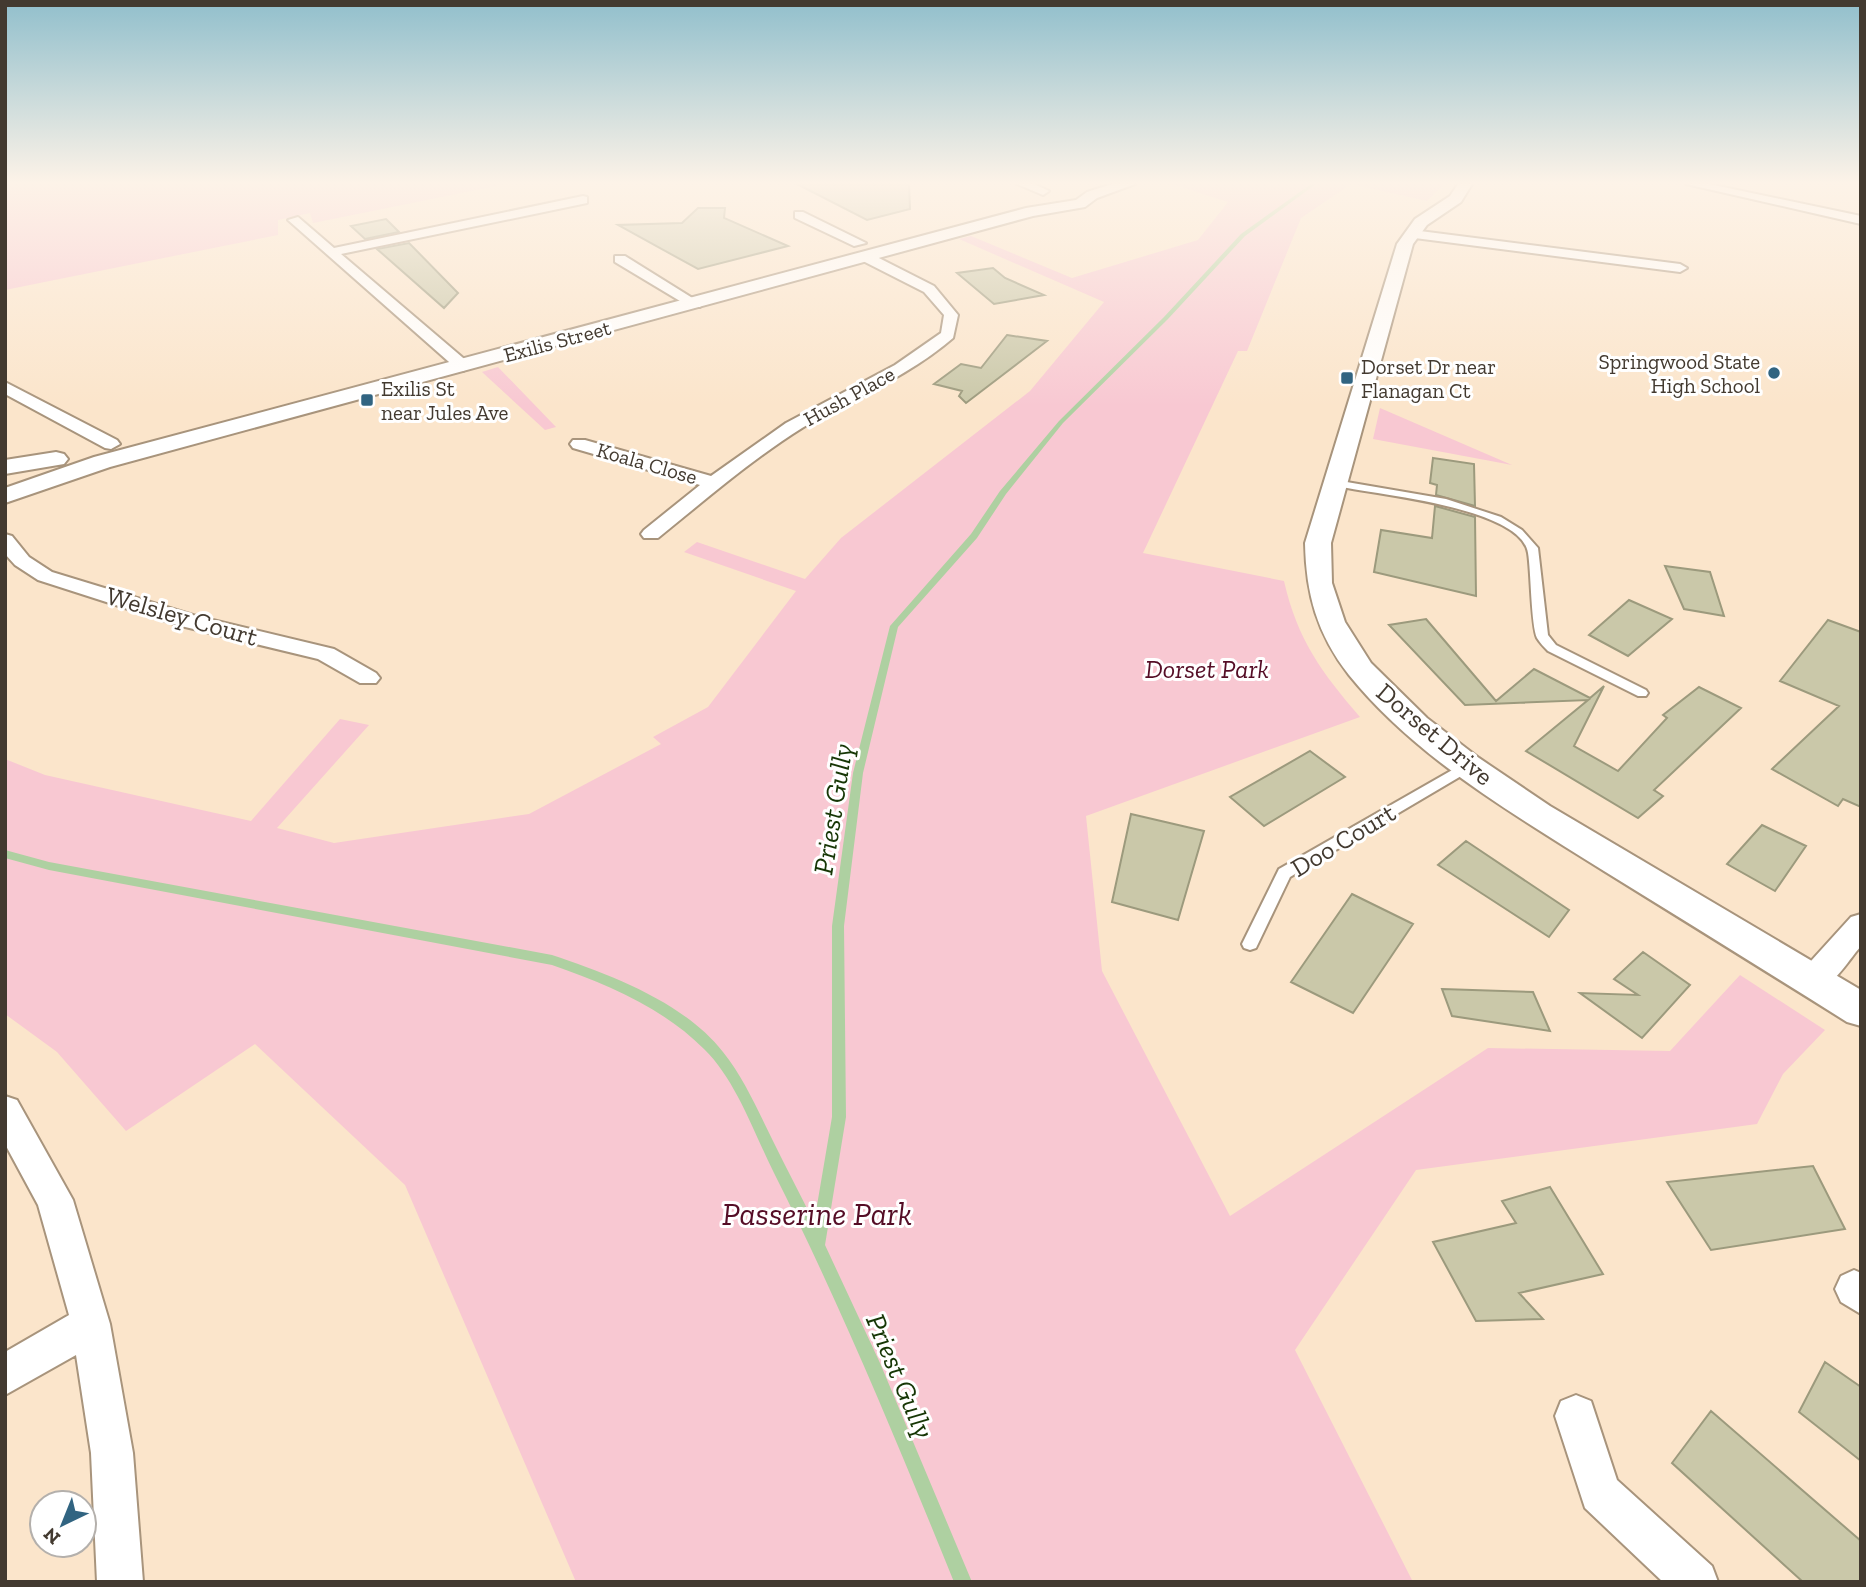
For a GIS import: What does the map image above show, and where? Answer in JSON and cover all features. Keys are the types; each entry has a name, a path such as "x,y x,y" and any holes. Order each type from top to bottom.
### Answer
{"street":[{"path":"338,258 463,366"},
{"name":"Exilis Street","path":"8,486 61,458 166,425 674,291 825,258"},
{"name":"Exilis Street","path":"8,486 695,304 837,258"},
{"name":"Hush Place","path":"651,534 715,482 813,414 918,358 948,335 951,315 938,296 875,258"},
{"name":"Dorset Drive","path":"1401,258 1318,543 1319,583 1331,622 1360,669 1416,725 1468,766 1538,814 1861,1010"},
{"path":"1602,258 1680,268"},
{"path":"620,259 695,304"},
{"path":"5,387 111,444"},
{"name":"Koala Close","path":"579,444 715,482"},
{"name":"Welsley Court","path":"5,540 22,561 45,576 190,621 326,654 368,678"},
{"path":"1812,981 1861,925"},
{"path":"5,1111 55,1200 91,1324 112,1452 120,1582"},
{"path":"5,1375 91,1324"},
{"path":"1576,1416 1600,1493 1696,1582"}],"lane":[{"path":"1335,483 1469,507 1512,526 1527,537 1533,548 1542,636 1552,648 1642,693"},
{"name":"Doo Court","path":"1250,944 1284,873 1468,766"}],"green space":[{"path":"5,258 164,258 5,290"},
{"name":"Passerine Park","path":"1003,258 1024,258 1072,278 1138,258 1285,258 1247,351 1238,351 1143,553 1284,581 1289,602 1304,638 1323,670 1360,717 1086,816 1102,971 1230,1216 1488,1048 1670,1051 1740,975 1825,1030 1783,1074 1757,1124 1416,1170 1295,1350 1413,1582 576,1582 405,1185 255,1044 126,1131 57,1052 5,1014 5,759 45,775 251,821 340,719 369,725 277,828 334,843 529,814 661,744 653,737 708,707 796,591 684,552 697,542 805,579 841,538 1030,391 1104,302"},
{"path":"498,367 556,427 545,430 482,372"},
{"path":"1380,408 1512,465 1373,439"}],"building":[{"path":"387,258 424,258 458,293 444,308"},
{"path":"678,258 741,258 698,269"},
{"path":"993,268 1005,278 1044,295 994,304 957,273"},
{"path":"1007,335 1047,341 966,403 959,396 962,391 934,384 961,364 981,368"},
{"path":"1433,458 1474,464 1475,506 1436,495 1437,485 1430,483"},
{"path":"1435,506 1475,517 1476,596 1374,572 1381,530 1432,538"},
{"path":"1665,566 1710,572 1724,616 1684,609"},
{"path":"1629,600 1672,619 1628,656 1589,635"},
{"path":"1426,619 1496,701 1534,669 1590,698 1604,686 1574,746 1618,771 1667,718 1663,715 1699,687 1741,708 1654,790 1663,796 1638,818 1526,751 1588,700 1465,705 1389,625"},
{"path":"1828,620 1861,632 1861,807 1843,799 1838,806 1772,769 1839,706 1780,681"},
{"path":"1310,751 1345,777 1264,826 1230,797"},
{"path":"1131,814 1204,831 1178,920 1112,902"},
{"path":"1762,825 1806,846 1775,891 1727,864"},
{"path":"1466,841 1569,910 1549,937 1438,865"},
{"path":"1352,894 1413,924 1353,1013 1291,982"},
{"path":"1643,952 1690,985 1642,1038 1580,993 1638,995 1614,979"},
{"path":"1442,989 1533,992 1550,1031 1452,1016"},
{"path":"1813,1166 1845,1229 1711,1250 1667,1182"},
{"path":"1550,1187 1603,1274 1519,1293 1543,1319 1476,1321 1433,1242 1516,1223 1502,1201"},
{"path":"1825,1362 1861,1387 1861,1461 1799,1412"},
{"path":"1711,1411 1861,1541 1861,1582 1803,1582 1672,1463"}],"waterway":[{"name":"Priest Gully","path":"818,1243 839,1117 838,926 858,773 894,626 974,536 1003,493 1061,422 1166,318 1222,258"},
{"path":"5,854 49,866 552,960 635,994 692,1030 719,1056 737,1084 801,1212 874,1369 963,1582"}],"place":[{"name":"Springwood State High School","path":"1774,373"},
{"name":"Dorset Dr near Flanagan Ct","path":"1347,378"},
{"name":"Exilis St near Jules Ave","path":"367,400"}],"park label":[{"name":"Dorset Park","path":"1207,669"}]}
